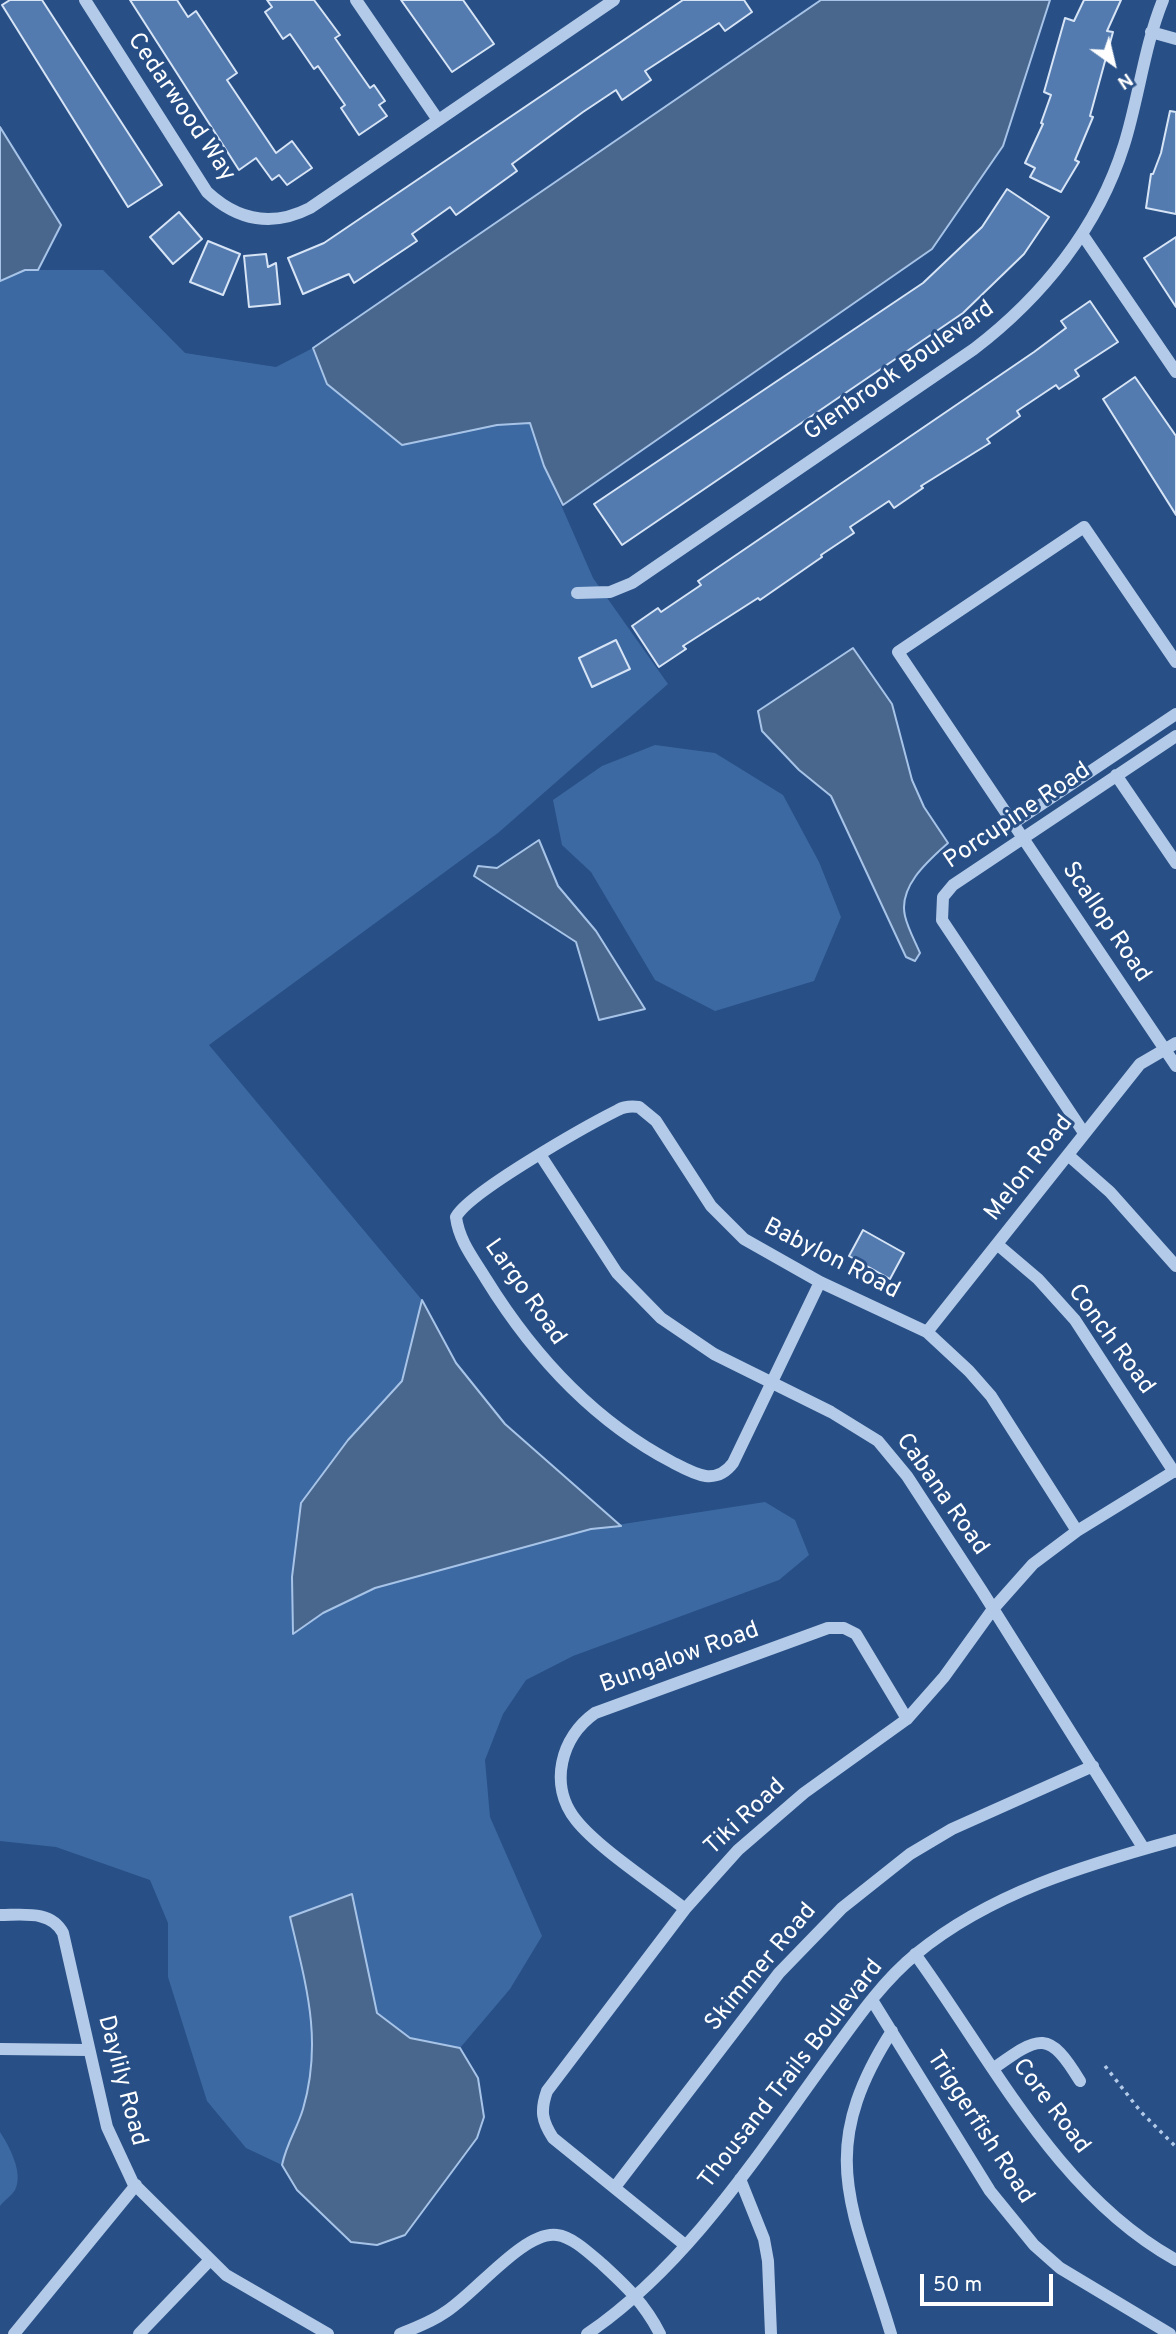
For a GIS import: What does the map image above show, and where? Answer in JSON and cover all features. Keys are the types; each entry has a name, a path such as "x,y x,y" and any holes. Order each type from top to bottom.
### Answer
{"street":[{"name":"Cedarwood Way","path":"85,0 200,183 217,201 239,214 262,219 299,213 614,0"},
{"path":"356,0 438,120"},
{"name":"Glenbrook Boulevard","path":"577,593 610,592 632,583 974,349 1036,294 1082,233 1119,158 1151,33 1163,0"},
{"path":"1151,33 1176,39"},
{"path":"1082,233 1176,372"},
{"name":"Scallop Road","path":"1176,662 1084,527 898,652 1022,839 1171,1046 1176,1066"},
{"path":"1013,824 1176,714"},
{"name":"Porcupine Road","path":"1084,1133 942,920 943,897 953,885 1176,736"},
{"path":"1116,775 1176,863"},
{"name":"Melon Road","path":"927,1332 1140,1064 1171,1046"},
{"name":"Babylon Road","path":"541,1156 620,1109 639,1107 656,1121 692,1181 727,1224 765,1254 927,1332 991,1396 1077,1531"},
{"path":"1068,1155 1129,1211 1176,1266"},
{"name":"Cabana Road","path":"541,1156 617,1272 641,1299 688,1338 855,1425 878,1441 907,1476 1144,1849"},
{"name":"Largo Road","path":"541,1156 469,1201 456,1217 457,1228 514,1323 567,1385 611,1423 653,1452 699,1476 718,1476 733,1464 820,1282"},
{"name":"Conch Road","path":"998,1245 1038,1279 1075,1320 1175,1471"},
{"name":"Tiki Road","path":"685,2245 553,2138 544,2124 541,2107 547,2091 685,1909 738,1850 773,1818 907,1719 943,1678 993,1609 1033,1564 1077,1531 1175,1471"},
{"name":"Bungalow Road","path":"685,1909 585,1830 570,1811 563,1796 561,1763 566,1745 584,1720 596,1713 828,1628 844,1628 856,1634 907,1719"},
{"name":"Skimmer Road","path":"615,2187 779,1973 842,1908 910,1854 952,1829 1093,1766"},
{"name":"Thousand Trails Boulevard","path":"587,2334 636,2295 685,2245 740,2179 872,2000 915,1954 970,1916 1022,1891 1176,1840"},
{"name":"Daylily Road","path":"0,1915 32,1915 58,1923 67,1948 107,2127 125,2171 209,2261 226,2275 328,2334"},
{"name":"Core Road","path":"915,1954 1054,2151 1099,2202 1138,2237 1176,2260"},
{"name":"Triggerfish Road","path":"872,2000 990,2191 1034,2245 1060,2267 1170,2334"},
{"path":"891,2334 853,2216 847,2189 845,2146 866,2074 892,2031"},
{"path":"994,2068 1035,2042 1052,2044 1062,2052 1080,2081"},
{"path":"0,2049 88,2050"},
{"path":"740,2179 764,2239 771,2334"},
{"path":"14,2334 136,2185"},
{"path":"400,2334 445,2313 489,2278 525,2243 539,2236 558,2235 576,2244 636,2295 660,2334"},
{"path":"139,2334 209,2261"}],"path":[{"path":"1105,2066 1141,2112 1176,2147"}],"shaded area":[{"path":"821,0 1050,0 1003,146 932,249 563,505 544,466 530,423 497,425 402,445 327,384 313,348"},
{"path":"0,127 61,225 38,270 25,270 0,281"},
{"path":"25,270 103,270 185,353 276,367 313,348 327,384 402,445 497,425 531,423 544,466 593,578 668,684 498,833 209,1045 422,1300 402,1381 348,1440 294,1634 323,1613 375,1588 591,1529 765,1502 795,1520 809,1555 779,1580 573,1656 526,1680 503,1714 485,1760 490,1817 542,1936 510,1989 460,2048 410,2038 377,2013 364,1962 291,1917 307,1989 312,2059 303,2109 282,2165 246,2148 207,2101 168,1977 168,1923 150,1880 56,1847 0,1841 0,281"},
{"path":"853,648 892,704 912,780 924,807 948,843 917,875 906,894 905,916 920,953 915,961 906,957 831,796 799,770 762,731 758,711"},
{"path":"655,745 715,753 783,795 819,862 841,917 814,981 715,1011 655,980 591,872 562,845 553,800 602,766"},
{"path":"539,840 558,886 596,931 645,1009 599,1020 576,942 474,876 478,866 497,868"},
{"path":"422,1300 456,1363 505,1424 621,1526 591,1529 375,1588 323,1613 293,1634 292,1577 301,1503 348,1440 402,1381"},
{"path":"352,1894 377,2013 410,2038 460,2048 478,2078 484,2117 477,2138 405,2235 377,2245 351,2242 297,2190 282,2165 303,2109 312,2059 310,2013 290,1917"},
{"path":"0,2132 11,2152 18,2176 15,2190 0,2206"}],"building":[{"path":"10,0 42,0 162,185 128,207 2,5"},
{"path":"130,0 177,0 188,17 196,11 237,73 227,80 276,153 292,141 312,168 287,185 279,175 272,180 256,158 239,170"},
{"path":"267,0 314,0 340,35 335,38 370,88 374,85 385,101 379,105 387,116 359,135 341,108 345,105 318,66 314,69 290,34 283,39 265,12 272,7"},
{"path":"401,0 463,0 494,44 452,72"},
{"path":"683,0 744,0 752,12 725,31 719,23 645,71 651,80 622,100 616,90 583,112 512,164 517,171 456,215 450,207 412,234 417,241 354,283 349,274 303,294 288,258 324,243"},
{"path":"1084,0 1121,0 1107,31 1113,32 1090,116 1093,117 1075,160 1079,162 1061,192 1030,177 1035,168 1025,163 1043,124 1041,123 1051,95 1044,92 1065,18 1074,21"},
{"path":"1170,111 1176,112 1176,214 1146,208 1151,174 1161,153"},
{"path":"1007,189 1049,217 1024,254 963,313 622,545 594,504 923,283 982,227"},
{"path":"179,212 202,239 173,264 150,237"},
{"path":"1176,237 1176,307 1144,258"},
{"path":"208,241 240,254 223,295 190,282"},
{"path":"266,254 268,267 276,263 280,304 249,307 244,256"},
{"path":"1090,301 1118,342 1075,370 1079,376 1059,389 1056,385 1017,411 1020,416 987,439 990,443 921,486 923,488 894,508 889,501 850,527 854,533 821,555 822,557 760,600 758,598 683,646 686,649 659,667 632,626 658,608 661,612 701,585 698,581 1034,352 1066,328 1061,321"},
{"path":"1135,377 1176,436 1176,515 1103,399"},
{"path":"616,640 630,669 592,687 579,658"},
{"path":"863,1230 904,1253 890,1279 849,1256"}]}
